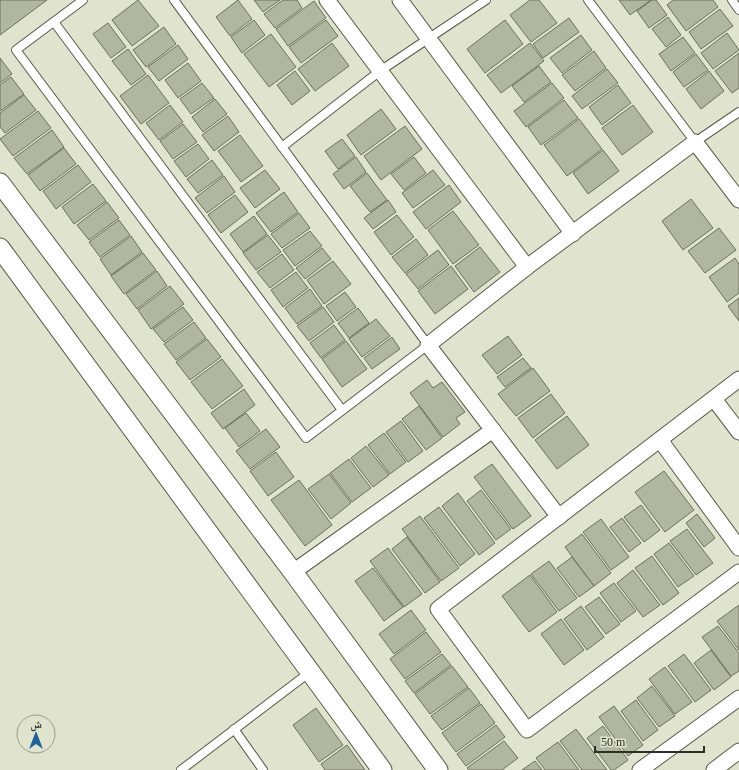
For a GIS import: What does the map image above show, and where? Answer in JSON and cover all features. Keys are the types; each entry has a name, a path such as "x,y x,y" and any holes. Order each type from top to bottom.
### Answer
{"street":[{"path":"327,0 527,267"},
{"path":"400,0 573,234"},
{"path":"559,516 428,345 527,267 695,142 739,200"},
{"path":"0,183 293,572 438,770"},
{"path":"2,256 382,770"},
{"path":"739,379 438,609 527,730 739,572"},
{"path":"714,399 739,432"},
{"path":"293,572 493,430"},
{"path":"660,440 739,548"},
{"path":"640,770 739,698"},
{"path":"714,770 739,752"}],"lane":[{"path":"83,0 16,50 306,438 428,345 174,0"},
{"path":"282,147 380,71 486,0"},
{"path":"588,0 695,142 739,112"},
{"path":"732,0 739,10"},
{"path":"54,22 342,410"},
{"path":"181,770 310,672"},
{"path":"234,729 263,770"}],"building":[{"path":"0,0 47,0 0,35"},
{"path":"138,0 159,26 132,46 112,20"},
{"path":"238,0 252,19 230,36 216,17"},
{"path":"254,0 280,0 263,12"},
{"path":"283,0 297,0 302,8 275,28 264,14"},
{"path":"530,0 539,0 557,23 531,42 510,15"},
{"path":"619,0 651,0 630,15"},
{"path":"652,0 656,0 667,15 649,28 637,11"},
{"path":"673,0 713,0 718,7 686,31 667,5"},
{"path":"314,1 326,18 288,46 276,29"},
{"path":"720,9 733,26 701,49 689,32"},
{"path":"668,17 681,35 666,47 652,29"},
{"path":"569,18 579,32 543,58 533,44"},
{"path":"254,20 265,35 242,53 231,37"},
{"path":"326,20 338,36 301,63 289,47"},
{"path":"505,20 523,44 485,73 467,49"},
{"path":"108,23 126,47 111,58 93,34"},
{"path":"164,27 176,44 146,67 133,50"},
{"path":"727,33 739,50 713,69 701,53"},
{"path":"271,34 296,67 269,87 244,54"},
{"path":"581,35 592,50 562,73 550,58"},
{"path":"683,37 695,53 671,71 659,54"},
{"path":"332,43 349,66 315,91 298,69"},
{"path":"530,43 544,61 501,93 487,75"},
{"path":"178,45 188,59 159,81 148,67"},
{"path":"128,49 146,74 131,85 112,61"},
{"path":"594,51 606,68 575,91 562,75"},
{"path":"739,53 739,88 732,93 715,71"},
{"path":"696,54 708,70 684,87 673,72"},
{"path":"0,58 12,74 0,83"},
{"path":"188,63 201,81 178,98 165,80"},
{"path":"539,66 551,82 524,102 512,86"},
{"path":"607,69 618,83 582,109 572,96"},
{"path":"295,71 310,91 292,105 277,85"},
{"path":"709,71 724,91 701,109 686,89"},
{"path":"148,75 169,103 141,124 120,96"},
{"path":"11,77 24,94 0,111 0,85"},
{"path":"202,83 214,98 191,114 180,99"},
{"path":"552,83 564,98 526,127 514,111"},
{"path":"618,85 631,103 602,125 589,107"},
{"path":"24,95 36,110 5,133 0,127 0,113"},
{"path":"215,99 227,114 203,132 192,117"},
{"path":"564,100 578,118 541,145 528,127"},
{"path":"170,105 183,122 159,140 146,123"},
{"path":"633,105 653,132 622,155 602,128"},
{"path":"381,109 396,129 361,155 347,135"},
{"path":"38,111 51,128 13,156 0,139"},
{"path":"228,116 239,132 214,151 202,135"},
{"path":"579,119 602,149 567,176 544,145"},
{"path":"183,124 197,142 173,159 160,141"},
{"path":"405,126 422,149 381,180 364,156"},
{"path":"52,130 64,147 27,174 14,158"},
{"path":"240,135 263,166 241,182 218,151"},
{"path":"342,139 355,156 338,169 325,151"},
{"path":"198,144 209,159 186,177 174,161"},
{"path":"64,148 76,164 40,191 28,175"},
{"path":"603,150 619,171 588,194 573,173"},
{"path":"356,157 366,172 344,189 333,174"},
{"path":"414,157 426,173 404,190 391,174"},
{"path":"212,160 223,175 198,193 187,179"},
{"path":"78,165 91,182 56,209 43,191"},
{"path":"265,170 280,189 255,208 240,188"},
{"path":"433,170 445,185 413,208 402,193"},
{"path":"367,173 387,200 370,212 350,186"},
{"path":"224,176 235,192 207,213 195,198"},
{"path":"93,184 106,201 74,224 62,207"},
{"path":"449,185 461,202 426,229 413,212"},
{"path":"284,192 298,212 271,232 256,213"},
{"path":"235,195 248,212 221,233 208,215"},
{"path":"691,199 713,228 683,250 662,221"},
{"path":"388,200 396,212 373,229 364,218"},
{"path":"107,202 119,218 89,240 77,225"},
{"path":"453,211 479,245 453,264 428,230"},
{"path":"299,213 310,228 282,248 271,234"},
{"path":"397,215 414,237 391,255 374,232"},
{"path":"254,216 267,234 243,252 230,234"},
{"path":"119,220 130,235 100,257 89,242"},
{"path":"719,228 736,250 705,273 688,251"},
{"path":"310,231 322,246 295,266 283,250"},
{"path":"268,235 281,252 256,270 243,253"},
{"path":"131,236 142,252 111,275 100,259"},
{"path":"416,239 428,255 405,273 392,257"},
{"path":"480,247 500,272 474,292 455,266"},
{"path":"322,248 331,259 305,279 296,268"},
{"path":"438,250 449,265 418,289 406,274"},
{"path":"143,253 156,270 124,294 111,276"},
{"path":"282,254 294,270 270,288 257,272"},
{"path":"735,258 739,264 739,293 727,302 709,277"},
{"path":"333,261 351,284 324,304 307,280"},
{"path":"451,266 468,289 435,314 418,291"},
{"path":"157,271 167,286 137,309 126,294"},
{"path":"296,272 308,288 283,307 271,290"},
{"path":"170,286 184,304 151,329 138,310"},
{"path":"310,289 322,306 297,324 285,308"},
{"path":"345,292 356,307 337,321 326,306"},
{"path":"739,298 739,321 728,306"},
{"path":"183,307 193,320 164,342 153,329"},
{"path":"323,307 334,322 309,341 297,326"},
{"path":"358,308 369,323 349,338 338,323"},
{"path":"376,319 390,336 362,357 349,339"},
{"path":"194,322 206,338 176,360 164,344"},
{"path":"334,325 345,340 321,358 310,343"},
{"path":"508,336 522,355 497,374 482,355"},
{"path":"392,337 400,349 372,369 364,358"},
{"path":"207,339 221,357 190,380 176,362"},
{"path":"346,341 367,369 342,387 322,359"},
{"path":"523,358 531,368 505,387 497,377"},
{"path":"222,359 243,386 212,409 191,382"},
{"path":"533,368 550,391 516,416 498,394"},
{"path":"427,380 433,388 442,382 465,412 456,418 460,424 443,437 410,393"},
{"path":"244,389 255,405 223,429 211,413"},
{"path":"551,394 565,413 533,438 518,418"},
{"path":"419,406 442,438 426,450 402,419"},
{"path":"246,413 260,431 239,447 225,428"},
{"path":"567,416 589,445 557,469 535,440"},
{"path":"401,421 423,451 408,462 386,432"},
{"path":"266,429 280,447 250,469 236,451"},
{"path":"384,433 406,462 390,474 368,445"},
{"path":"366,446 389,475 373,487 351,458"},
{"path":"276,452 294,477 268,496 250,471"},
{"path":"349,459 371,488 352,502 330,473"},
{"path":"492,464 531,516 513,529 474,477"},
{"path":"664,471 694,510 665,532 635,492"},
{"path":"329,474 351,503 331,519 308,489"},
{"path":"299,480 332,525 305,546 271,500"},
{"path":"481,490 511,529 496,540 467,501"},
{"path":"458,493 495,543 479,555 442,506"},
{"path":"641,505 660,530 644,542 624,517"},
{"path":"439,507 475,554 460,566 424,518"},
{"path":"697,514 715,538 704,547 686,523"},
{"path":"420,516 459,568 441,581 402,529"},
{"path":"622,518 641,543 629,552 610,527"},
{"path":"601,519 629,557 611,570 583,532"},
{"path":"687,529 713,563 696,575 670,541"},
{"path":"582,534 611,573 594,586 565,547"},
{"path":"407,537 440,582 425,593 392,549"},
{"path":"669,543 694,576 678,587 654,554"},
{"path":"388,548 422,594 404,607 370,561"},
{"path":"652,556 679,593 663,605 635,568"},
{"path":"572,557 594,586 579,597 557,568"},
{"path":"549,561 577,598 559,611 531,574"},
{"path":"373,568 403,607 384,621 355,581"},
{"path":"633,570 660,605 643,617 617,583"},
{"path":"530,575 557,612 529,632 502,596"},
{"path":"614,583 636,611 621,622 600,593"},
{"path":"599,597 620,624 606,634 585,607"},
{"path":"739,605 739,650 717,621"},
{"path":"581,606 604,637 587,650 564,619"},
{"path":"411,610 426,630 394,654 379,634"},
{"path":"561,619 584,650 564,665 541,634"},
{"path":"718,626 739,653 739,671 731,676 702,637"},
{"path":"426,632 441,652 405,679 390,659"},
{"path":"711,650 731,677 714,690 694,663"},
{"path":"442,654 451,665 414,693 405,681"},
{"path":"684,654 711,690 695,702 668,666"},
{"path":"452,666 468,687 430,714 415,694"},
{"path":"665,667 692,702 675,714 649,679"},
{"path":"652,686 675,716 659,727 637,698"},
{"path":"469,688 480,703 442,730 431,716"},
{"path":"636,700 658,730 643,741 621,711"},
{"path":"481,704 495,723 456,752 442,733"},
{"path":"614,706 643,745 628,756 599,717"},
{"path":"316,708 343,745 319,762 293,725"},
{"path":"496,725 505,737 466,766 457,754"},
{"path":"603,726 628,760 614,770 611,770 587,738"},
{"path":"576,729 607,770 582,770 560,741"},
{"path":"504,741 518,758 502,770 469,770 467,768"},
{"path":"558,742 579,770 545,770 536,758"},
{"path":"347,745 365,770 325,770 321,764"},
{"path":"535,761 542,770 522,770"}]}
